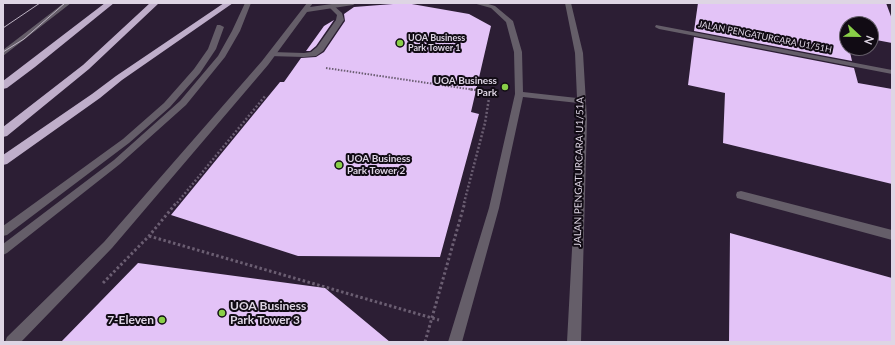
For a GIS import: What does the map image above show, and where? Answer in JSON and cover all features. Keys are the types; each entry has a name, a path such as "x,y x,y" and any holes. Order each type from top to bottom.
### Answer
{"highway":[{"path":"3,86 110,3"},
{"path":"3,132 86,67 155,3"},
{"path":"3,161 124,74 230,3"}],"street":[{"path":"3,54 68,3"},
{"path":"3,250 117,162 183,104 221,57 236,32 248,3"},
{"path":"12,342 108,245 272,54 308,7 353,3"},
{"path":"455,342 494,208 519,94 518,52 509,21 493,7 476,3"},
{"name":"JALAN PENGATURCARA U1/51A","path":"568,3 579,53 583,120 574,342"},
{"path":"272,54 304,55 313,54 320,50 340,20 340,14 331,6"},
{"path":"3,232 126,141 167,105 201,66 212,49 220,27"},
{"name":"JALAN PENGATURCARA U1/51H","path":"659,27 892,72"},
{"path":"519,94 582,101"},
{"path":"741,195 892,235"}],"path":[{"path":"321,68 490,92 485,123 455,239 426,342"},
{"path":"268,93 149,236 432,318"}],"building":[{"name":"UOA Business Park Tower 2","path":"406,3 469,14 491,26 471,112 479,114 440,257 298,256 171,215 280,82 284,82 301,58 316,57 324,52 345,21 344,14 354,7"},
{"path":"698,3 886,3 892,19 892,43 879,41 879,16 839,16 839,56 851,56 852,61 694,31"},
{"path":"334,20 316,46 310,51 306,51 324,26"},
{"path":"694,37 854,68 858,83 892,89 892,184 723,143 725,93 688,85"},
{"path":"730,233 892,278 892,342 729,342"},
{"name":"UOA Business Park Tower 3","path":"138,263 325,288 390,342 61,342"}],"tram line":[{"path":"3,28 40,3"},
{"path":"3,52 24,39 65,3"}],"place":[{"name":"UOA Business Park Tower 1","path":"400,43"},
{"name":"UOA Business Park","path":"505,87"},
{"name":"UOA Business Park Tower 2","path":"339,165"},
{"name":"UOA Business Park Tower 3","path":"222,313"},
{"name":"7-Eleven","path":"162,320"}]}
